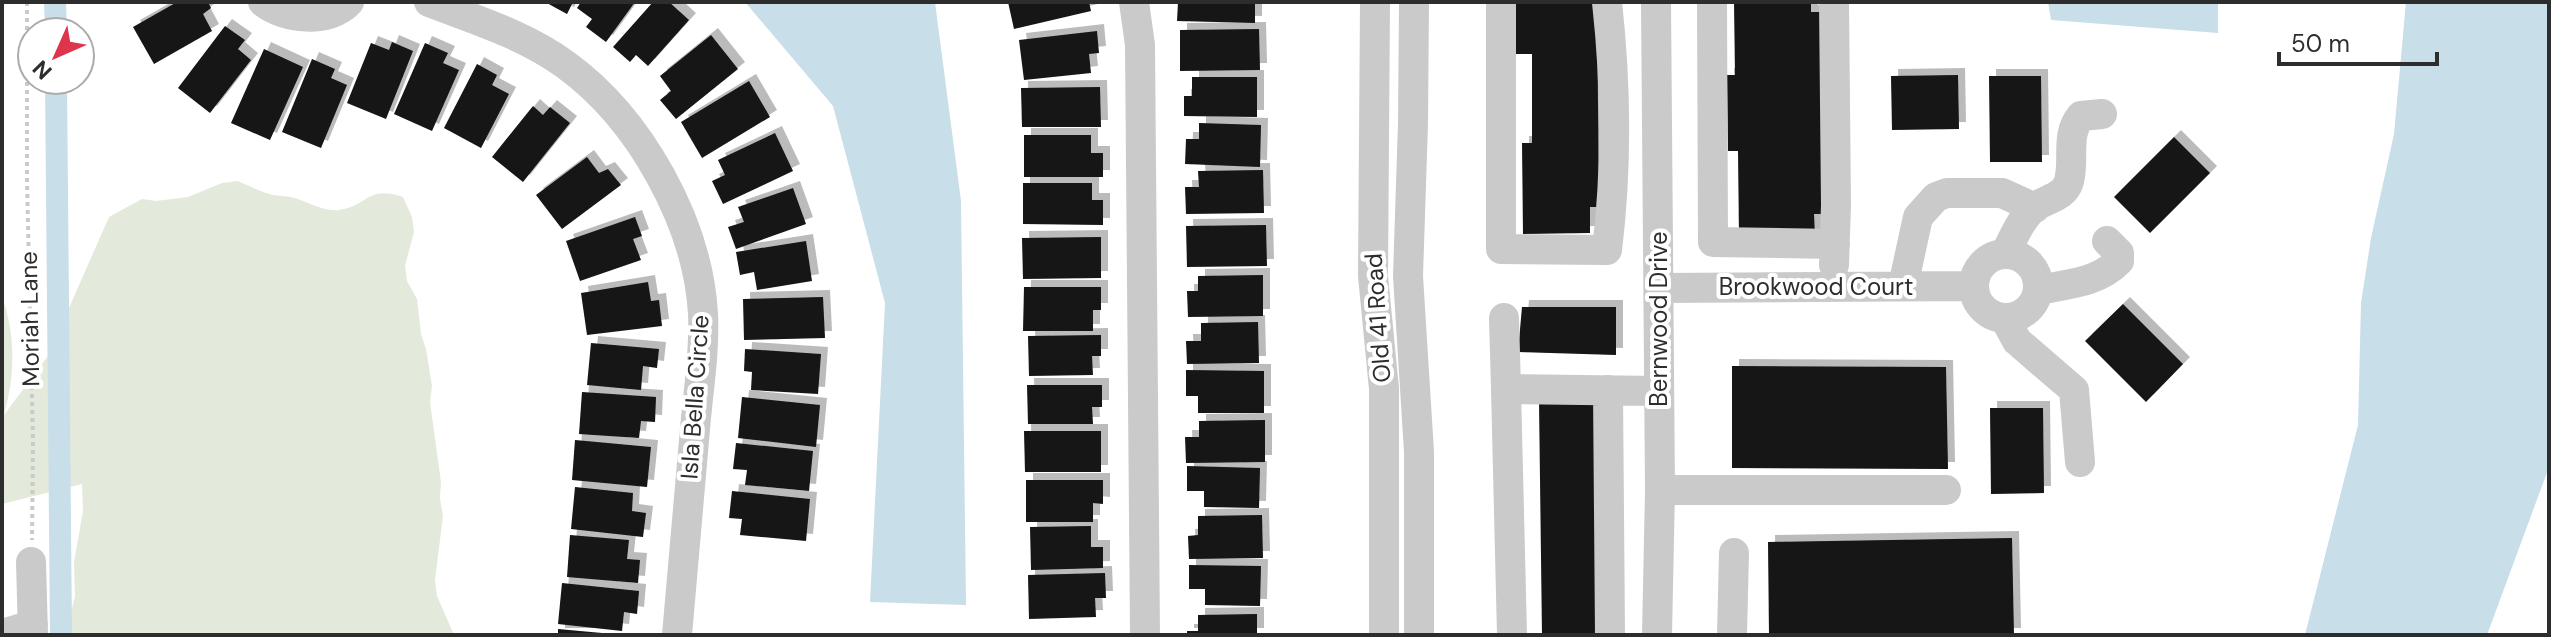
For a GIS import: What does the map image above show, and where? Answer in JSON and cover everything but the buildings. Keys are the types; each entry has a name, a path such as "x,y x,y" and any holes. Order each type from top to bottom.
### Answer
{"street":[{"path":"263,2 273,10 320,16 342,10 349,2"},
{"name":"Isla Bella Circle","path":"429,2 514,34 566,65 598,92 627,125 652,162 688,239 703,314 677,635"},
{"path":"1134,2 1140,45 1145,635"},
{"name":"Old 41 Road","path":"1375,2 1373,276 1384,389 1384,635"},
{"name":"Old 41 Road","path":"1414,2 1408,276 1419,452 1419,635"},
{"path":"1501,2 1501,249 1607,250 1614,192 1612,50 1607,2"},
{"name":"Bernwood Drive","path":"1656,2 1660,490 1657,635"},
{"path":"1712,2 1713,242 1835,244"},
{"path":"1833,287 1834,2"},
{"path":"2005,254 2018,228 2035,208 2063,191 2069,183 2074,125 2081,116 2102,114"},
{"path":"1614,192 1658,197"},
{"path":"1903,286 1918,217 1936,197 1947,193 2002,193 2035,208"},
{"path":"2038,290 2097,278 2109,271 2119,261 2119,253 2107,241"},
{"path":"2005,254 2025,260 2035,271 2038,290 2029,310 2005,319 1991,315 1981,307 1973,286 1980,266 1988,258 2005,254"},
{"name":"Brookwood Court","path":"1659,288 1973,286"},
{"path":"1504,318 1512,635"},
{"path":"2005,319 2017,341 2074,390 2080,462"},
{"path":"1506,389 1659,391"},
{"path":"1608,390 1610,635"},
{"path":"1660,490 1946,490"},
{"path":"1732,635 1734,553"},
{"path":"2,634 33,630 31,562"},
{"path":"1610,586 1658,588"}],"path":[{"name":"Moriah Lane","path":"27,2 27,180 33,441 31,562"}],"green space":[{"path":"238,181 269,194 291,197 333,210 349,208 382,193 403,197 412,217 414,232 405,266 407,281 417,299 426,349 441,482 443,516 435,580 437,596 454,635 67,635 75,597 74,562 83,511 82,484 2,504 2,296 12,341 10,386 4,415 62,337 61,326 109,217 142,199 156,201 188,197 222,183"}],"water":[{"path":"745,2 935,2 961,201 966,605 870,602 885,303 833,106"},
{"path":"2048,2 2218,2 2218,33 2051,20"},
{"path":"2406,2 2549,2 2549,467 2487,635 2305,635 2358,425 2361,303 2371,238 2394,134"}],"waterway":[{"path":"55,2 55,16"},
{"path":"56,96 61,635"}]}
